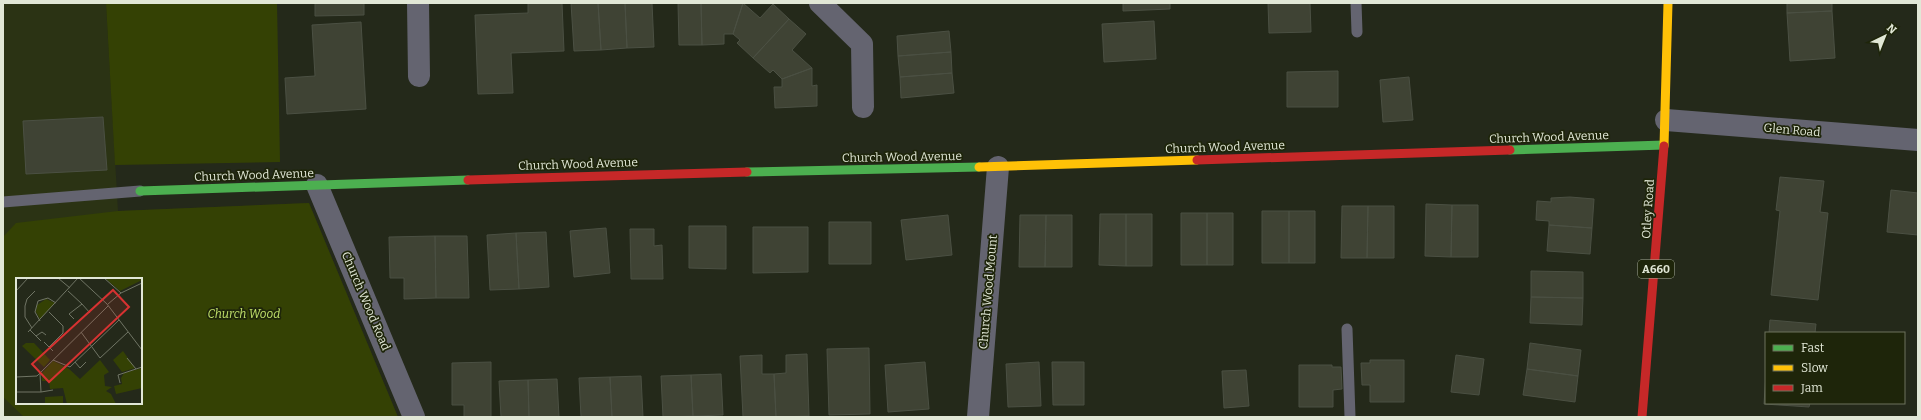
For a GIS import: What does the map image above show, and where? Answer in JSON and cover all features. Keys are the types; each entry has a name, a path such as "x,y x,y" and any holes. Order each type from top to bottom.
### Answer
{"main road":[{"name":"Otley Road","path":"1642,417 1660,224 1666,120 1668,3"},
{"name":"Church Wood Avenue","path":"140,190 317,186 661,174 998,167 1664,145"}],"street":[{"path":"418,3 419,76"},
{"path":"820,3 862,44 863,107"},
{"name":"Glen Road","path":"1666,120 1918,140"},
{"name":"Church Wood Mount","path":"978,417 998,167"},
{"name":"Church Wood Road","path":"317,186 414,417"}],"lane":[{"path":"1356,3 1357,32"},
{"path":"4,203 140,190"},
{"path":"1347,330 1350,417"}],"shaded area":[{"name":"Church Wood","path":"3,3 106,3 118,211 309,203 398,417 3,417"}],"green space":[{"path":"106,3 277,3 280,162 115,165"},
{"name":"Church Wood","path":"309,203 398,417 22,417 23,416 3,397 3,237 16,223 118,211"}],"building":[{"path":"315,3 364,3 364,15 315,16"},
{"path":"528,3 562,3 564,51 511,53 513,93 478,94 475,15 528,13"},
{"path":"571,3 598,3 601,50 574,51"},
{"path":"598,3 625,3 627,48 601,50"},
{"path":"625,3 652,3 654,47 627,48"},
{"path":"678,3 701,3 702,45 679,45"},
{"path":"701,3 743,3 733,34 724,34 724,44 702,45"},
{"path":"743,3 760,18 773,4 789,19 753,58 737,43 740,40 733,34"},
{"path":"1123,3 1170,3 1170,9 1123,11"},
{"path":"1268,3 1310,3 1311,32 1269,33"},
{"path":"1787,3 1832,3 1832,11 1787,13"},
{"path":"1832,11 1835,58 1790,61 1787,13"},
{"path":"789,19 806,34 792,50 812,68 782,79 773,70 770,73 753,58"},
{"path":"1154,21 1156,59 1104,62 1102,24"},
{"path":"361,22 366,109 287,114 285,78 315,76 312,25"},
{"path":"949,31 951,52 898,56 897,36"},
{"path":"951,52 952,73 900,77 898,56"},
{"path":"812,68 812,86 817,85 817,106 775,108 774,87 782,87 782,79"},
{"path":"1338,71 1338,107 1287,107 1287,72"},
{"path":"952,73 954,93 901,98 900,77"},
{"path":"1409,77 1413,120 1383,122 1380,80"},
{"path":"103,117 107,170 26,174 23,121"},
{"path":"1780,177 1824,181 1820,212 1828,213 1818,300 1771,295 1780,211 1776,210"},
{"path":"1891,190 1918,193 1918,235 1887,232"},
{"path":"1570,197 1594,199 1592,228 1549,225 1549,221 1536,220 1537,201 1551,202 1551,198"},
{"path":"1426,204 1452,205 1451,257 1425,256"},
{"path":"1452,205 1478,205 1478,257 1451,257"},
{"path":"1342,206 1368,206 1367,258 1341,258"},
{"path":"1368,206 1394,206 1394,258 1367,258"},
{"path":"1262,211 1289,211 1289,263 1262,263"},
{"path":"1289,211 1315,211 1315,263 1289,263"},
{"path":"1181,213 1207,213 1207,265 1181,265"},
{"path":"1207,213 1233,213 1233,265 1207,265"},
{"path":"1100,214 1126,214 1126,266 1099,265"},
{"path":"1126,214 1152,214 1152,266 1126,266"},
{"path":"948,215 952,255 906,260 901,220"},
{"path":"1020,215 1046,215 1045,267 1019,267"},
{"path":"1046,215 1072,215 1072,267 1045,267"},
{"path":"829,222 871,222 871,264 829,264"},
{"path":"1549,225 1592,228 1590,254 1547,251"},
{"path":"689,226 726,226 726,269 689,268"},
{"path":"753,227 808,227 808,272 753,273"},
{"path":"606,228 610,273 574,277 570,231"},
{"path":"630,229 654,229 654,246 662,245 663,279 631,279"},
{"path":"546,232 549,287 519,289 516,233"},
{"path":"516,233 519,289 490,290 487,235"},
{"path":"435,236 436,298 404,299 404,278 390,278 389,237"},
{"path":"435,236 467,236 469,298 436,298"},
{"path":"1531,271 1583,272 1583,298 1531,297"},
{"path":"1531,297 1583,298 1582,325 1530,323"},
{"path":"1770,320 1816,324 1815,332 1769,332"},
{"path":"1530,343 1581,350 1578,376 1527,369"},
{"path":"869,348 870,414 829,415 827,349"},
{"path":"807,354 809,416 776,417 774,374 786,373 786,355"},
{"path":"762,355 762,374 774,374 776,417 743,417 740,356"},
{"path":"1456,355 1484,359 1479,395 1451,392"},
{"path":"1370,360 1404,360 1404,402 1370,402 1370,385 1362,385 1361,363 1370,363"},
{"path":"491,362 491,417 464,417 464,405 452,405 452,363"},
{"path":"925,362 929,409 888,412 885,365"},
{"path":"1039,362 1041,406 1008,407 1006,364"},
{"path":"1052,362 1084,362 1084,405 1053,405"},
{"path":"1299,365 1332,365 1332,367 1341,367 1342,389 1333,390 1333,407 1299,407"},
{"path":"1527,369 1578,376 1575,402 1523,395"},
{"path":"1246,370 1249,406 1224,408 1222,371"},
{"path":"721,374 723,415 693,416 691,375"},
{"path":"691,375 693,416 663,417 661,376"},
{"path":"641,376 643,417 612,417 610,377"},
{"path":"610,377 612,417 581,417 579,378"},
{"path":"557,379 559,417 529,417 528,380"},
{"path":"528,380 529,417 501,417 499,381"},
{"path":"1765,389 1765,404 1810,404 1809,407 1764,404"}],"traffic: fast":[{"path":"1510,150 1664,145"},
{"path":"747,172 979,167"},
{"path":"140,191 468,180"}],"traffic: slow":[{"path":"1664,146 1668,3"},
{"path":"979,167 1197,160"}],"traffic: jam":[{"path":"1642,417 1664,146"},
{"path":"1197,160 1510,150"},
{"path":"468,180 747,172"}]}
